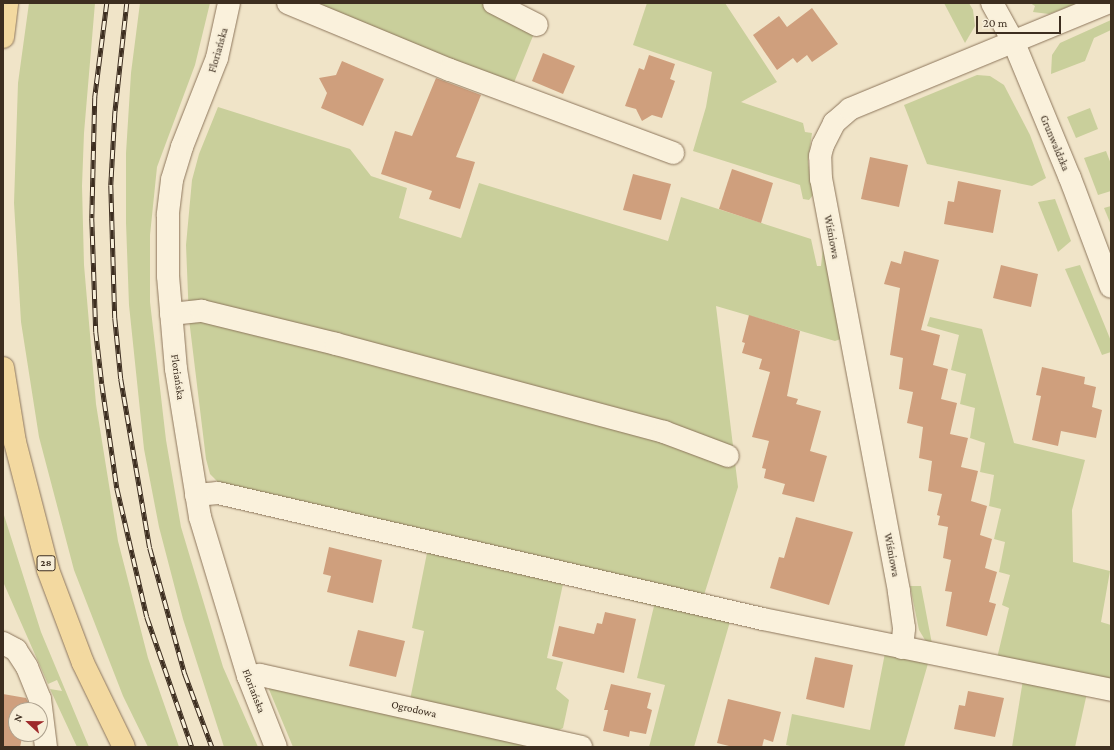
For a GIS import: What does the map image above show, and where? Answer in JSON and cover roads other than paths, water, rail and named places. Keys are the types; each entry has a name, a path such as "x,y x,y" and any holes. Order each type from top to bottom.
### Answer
{"main road":[{"path":"3,37 7,3"},
{"name":"28","path":"3,368 15,442 48,570 83,663 124,747"}],"street":[{"name":"Floriańska","path":"229,3 217,58 182,147 172,180 168,244 171,314 196,495 205,540 248,676 276,747"},
{"path":"288,3 521,98 673,153"},
{"path":"494,3 537,25"},
{"name":"Grunwaldzka","path":"992,3 1014,43 1070,178 1111,287"},
{"name":"Wiśniowa","path":"902,648 904,628 899,591 821,179 820,156 834,123 850,109 1014,43 1107,3"},
{"path":"171,314 202,311 336,344 664,432 728,456"},
{"path":"196,495 218,493 763,619 1111,690"},
{"path":"3,642 16,650 28,667 40,699 46,747"},
{"name":"Ogrodowa","path":"248,676 260,674 581,747"}],"railway":[{"path":"107,3 95,97 92,218 96,332 117,488 147,617 192,747"},
{"path":"127,3 115,114 111,185 115,318 121,379 150,548 185,674 212,747"}]}
